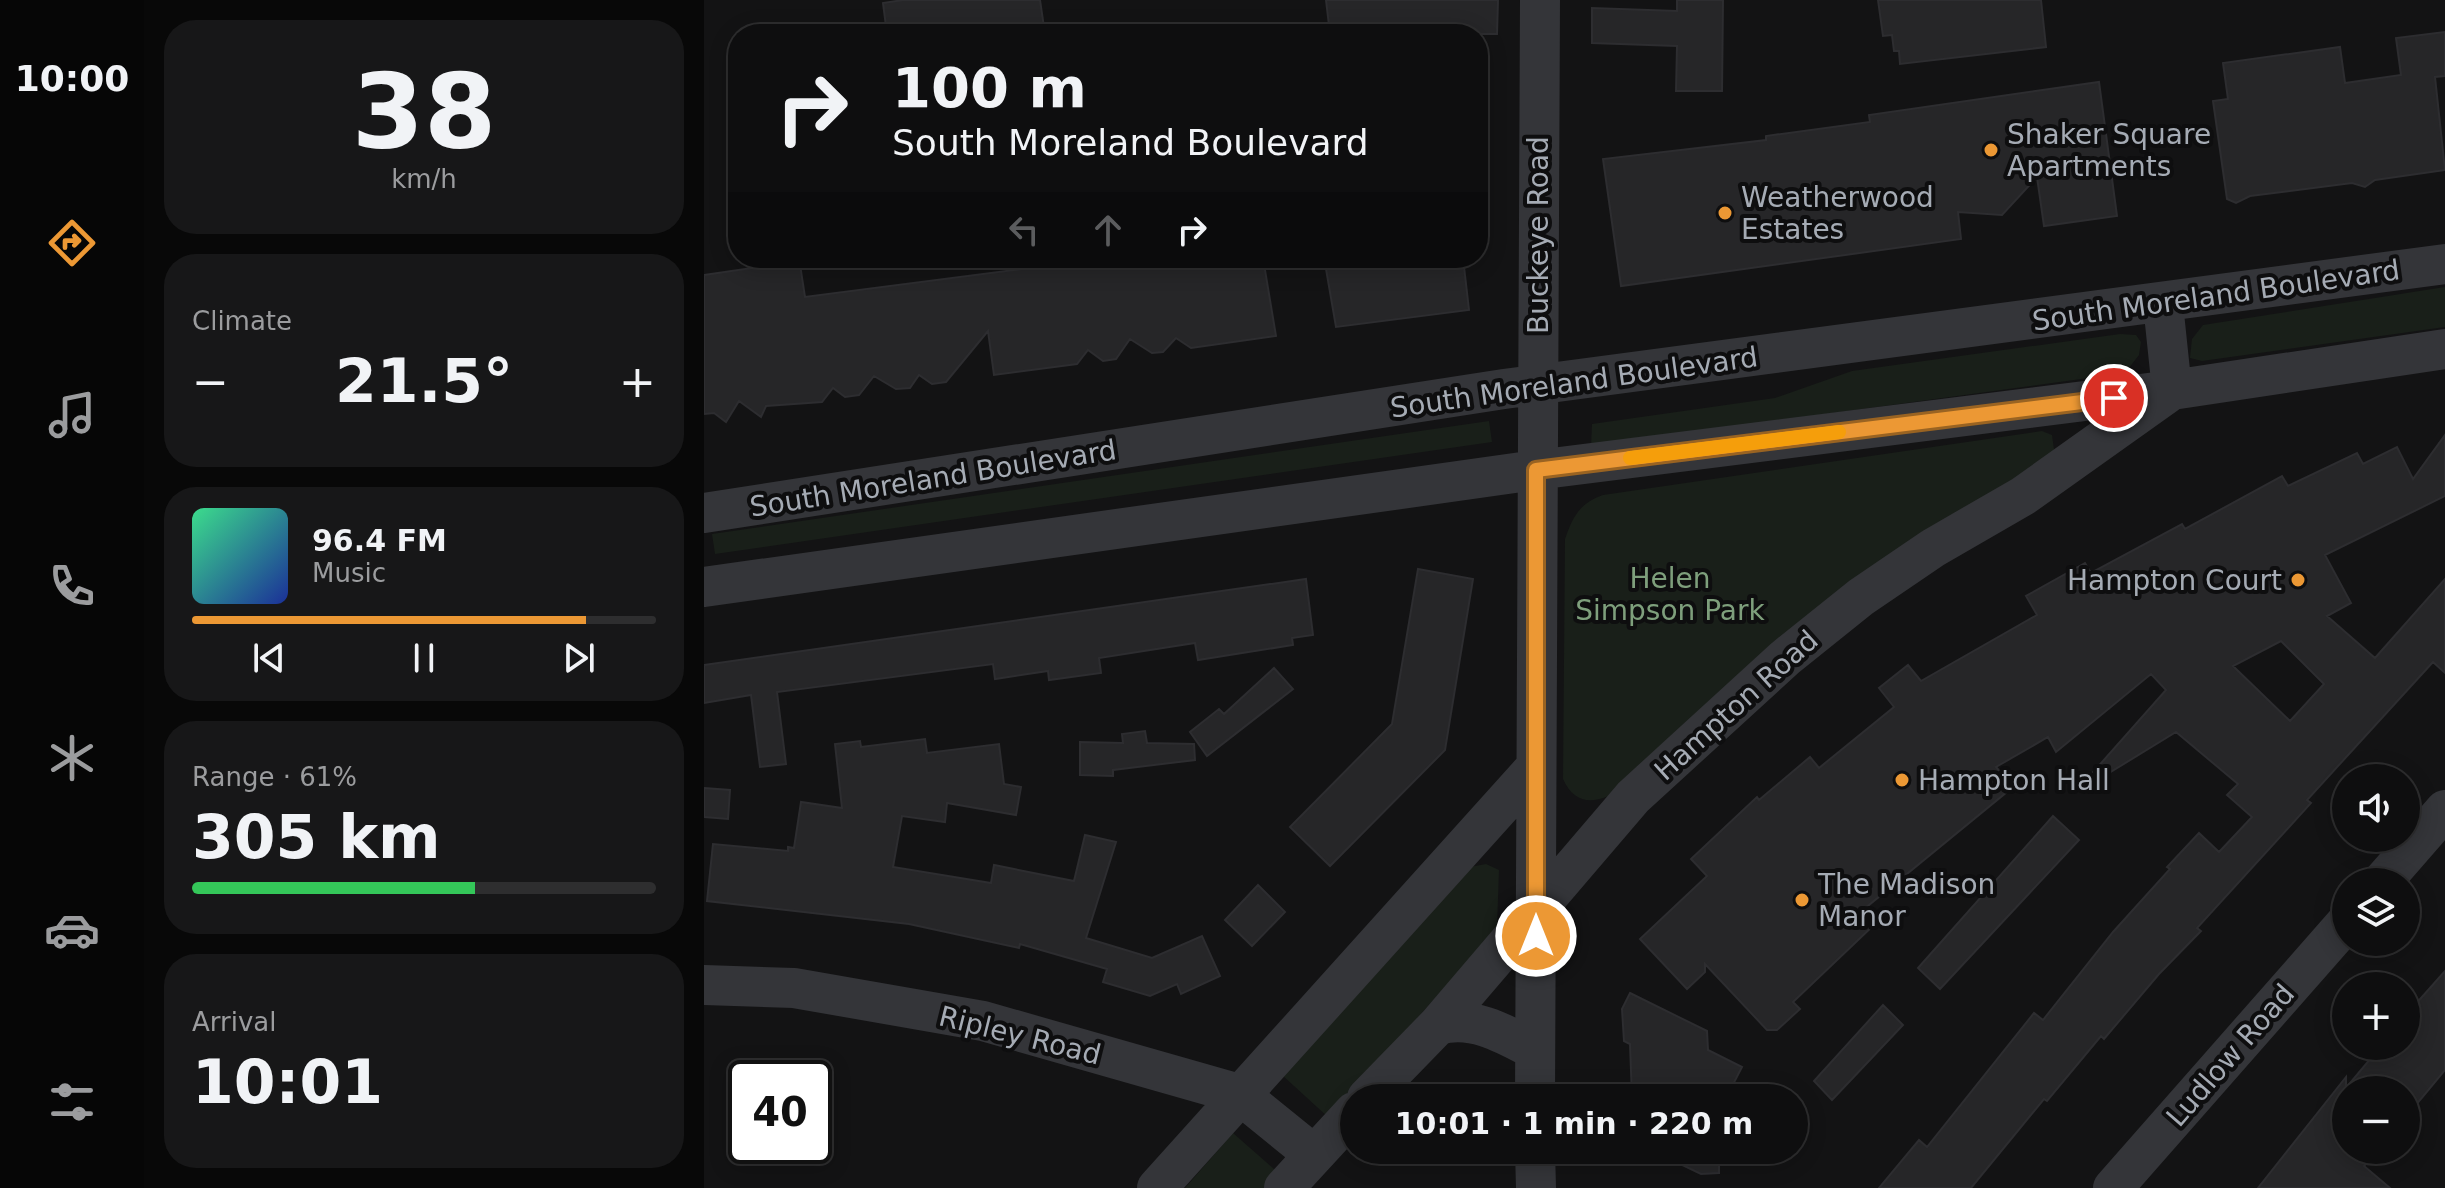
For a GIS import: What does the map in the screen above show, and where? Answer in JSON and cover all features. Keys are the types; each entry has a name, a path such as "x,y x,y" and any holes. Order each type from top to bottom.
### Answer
{"street":[{"name":"Buckeye Road","path":"1535,1084 1540,0"},
{"name":"South Moreland Boulevard","path":"704,513 1537,384 2163,304 2445,264"},
{"path":"2163,304 2172,390"},
{"path":"704,587 1536,470 2172,390 2445,349"},
{"name":"Hampton Road","path":"1381,1084 1438,1025 1633,797 1807,640 1861,597 1933,548 2023,496 2172,390"},
{"path":"1157,1188 1536,767"},
{"path":"2394,868 2445,810"},
{"name":"Ludlow Road","path":"2113,1188 2332,939"},
{"name":"Ripley Road","path":"704,985 794,988 983,1021 1239,1094 1313,1154"},
{"path":"1438,1025 1455,1020 1497,1029 1535,1050"},
{"path":"1284,1188 1340,1126"},
{"path":"1535,1164 1536,1188"}],"green space":[{"path":"2445,287 2445,327 2202,361 2190,358 2192,339 2203,325"},
{"path":"2120,334 2136,335 2141,342 2139,355 2125,373 1591,446 1592,424 1775,398 1852,371"},
{"path":"1489,421 1492,442 715,554 712,534"},
{"name":"Helen Simpson Park","path":"2042,431 2052,435 2055,457 1618,791 1587,800 1568,788 1563,779 1565,539 1574,517 1588,502 1603,495"},
{"path":"1486,864 1499,870 1497,928 1359,1084 1340,1084 1340,1106 1329,1118 1282,1075 1470,867"},
{"path":"1233,1133 1282,1176 1271,1188 1185,1188"}],"building":[{"path":"903,0 1040,0 1044,24 886,24 883,3"},
{"path":"1326,0 1498,0 1497,34 1488,34 1488,24 1329,24"},
{"path":"1677,0 1723,0 1722,91 1676,91 1677,46 1592,43 1592,8 1677,11"},
{"path":"1878,0 2041,0 2046,47 1900,64 1899,51 1894,51 1892,35 1883,36"},
{"path":"2445,32 2445,76 2435,77 2445,170 2375,180 2365,187 2352,183 2250,196 2236,203 2227,199 2213,101 2228,99 2223,63 2340,47 2345,83 2401,75 2396,38"},
{"path":"2099,82 2117,216 2044,226 2037,177 2002,215 1958,212 1961,239 1621,286 1603,159 1766,140 1766,136 1870,122 1869,115"},
{"path":"752,268 801,268 805,297 1030,268 1265,268 1276,336 1191,348 1176,338 1163,352 1152,353 1130,339 1116,359 1103,361 1088,350 1077,364 994,375 988,331 946,382 932,384 919,375 910,388 896,389 874,376 859,395 845,397 833,388 822,402 766,406 761,417 739,401 726,422 714,413 704,414 704,275"},
{"path":"1464,268 1469,310 1336,327 1326,269"},
{"path":"2445,435 2445,496 2325,555 2351,603 2327,616 2375,658 2445,579 2445,673 2433,662 2340,764 2332,764 2332,773 2307,800 2311,803 2197,928 2201,931 2159,974 2104,1039 2101,1036 2047,1101 2044,1099 1971,1188 1879,1188 1919,1140 1927,1147 2034,1013 2043,1020 2113,932 2170,869 2167,867 2199,833 2219,852 2252,817 2227,795 2238,784 2176,732 2091,784 2087,779 2166,690 2151,674 2056,752 2048,737 1996,767 2013,787 1863,910 1875,924 1793,1002 1800,1009 1777,1030 1767,1030 1705,964 1705,972 1687,989 1640,939 1707,876 1691,859 1757,797 1759,800 1810,757 1819,768 1894,707 1879,688 1908,665 1921,681 2037,615 2026,596 2085,563 2091,573 2182,524 2185,529 2282,476 2288,486 2357,453 2363,464 2397,447 2413,479","holes":["2281,641 2324,684 2290,721 2233,666"]},
{"path":"1418,569 1473,579 1445,750 1330,866 1290,827 1392,724"},
{"path":"1306,579 1313,635 1292,638 1293,645 1198,660 1195,643 1099,658 1101,673 1049,680 1048,671 995,679 993,664 777,692 786,764 760,767 751,695 704,703 704,665"},
{"path":"1274,668 1293,689 1207,756 1190,732 1219,709 1224,714"},
{"path":"1145,731 1147,743 1194,744 1195,760 1113,770 1113,776 1080,775 1080,742 1123,743 1122,734"},
{"path":"925,739 927,753 999,744 1004,784 1021,787 1016,815 947,803 945,822 902,816 893,867 991,883 994,865 1074,881 1085,835 1116,842 1086,938 1152,958 1202,936 1220,976 1181,994 1177,984 1150,996 1103,982 1107,969 1020,944 1019,948 909,924 707,901 713,844 788,851 788,847 794,848 801,802 842,808 835,744 860,741 861,747"},
{"path":"704,788 730,790 728,819 704,817"},
{"path":"2053,816 2079,840 1940,989 1918,968"},
{"path":"1258,885 1285,912 1252,946 1225,920"},
{"path":"2445,971 2445,1070 2420,1100 2420,1076 2356,1076 2369,1060 2420,1060 2420,999"},
{"path":"1630,993 1707,1031 1708,1050 1742,1067 1733,1084 1631,1084 1630,1044 1624,1041 1622,1009"},
{"path":"1883,1005 1903,1025 1832,1100 1814,1081"},
{"path":"2332,1095 2332,1164 2366,1164 2364,1166 2390,1188 2258,1188"},
{"path":"1680,1164 1719,1164 1719,1173 1701,1174"}],"slow traffic":[{"path":"1630,458 1839,432"}],"place":[{"name":"Shaker Square Apartments","path":"1991,150"},
{"name":"Weatherwood Estates","path":"1725,213"},
{"name":"Hampton Court","path":"2298,580"},
{"name":"Hampton Hall","path":"1902,780"},
{"name":"The Madison Manor","path":"1802,900"}],"route":[{"path":"1536,936 1536,470 2114,398"}]}
